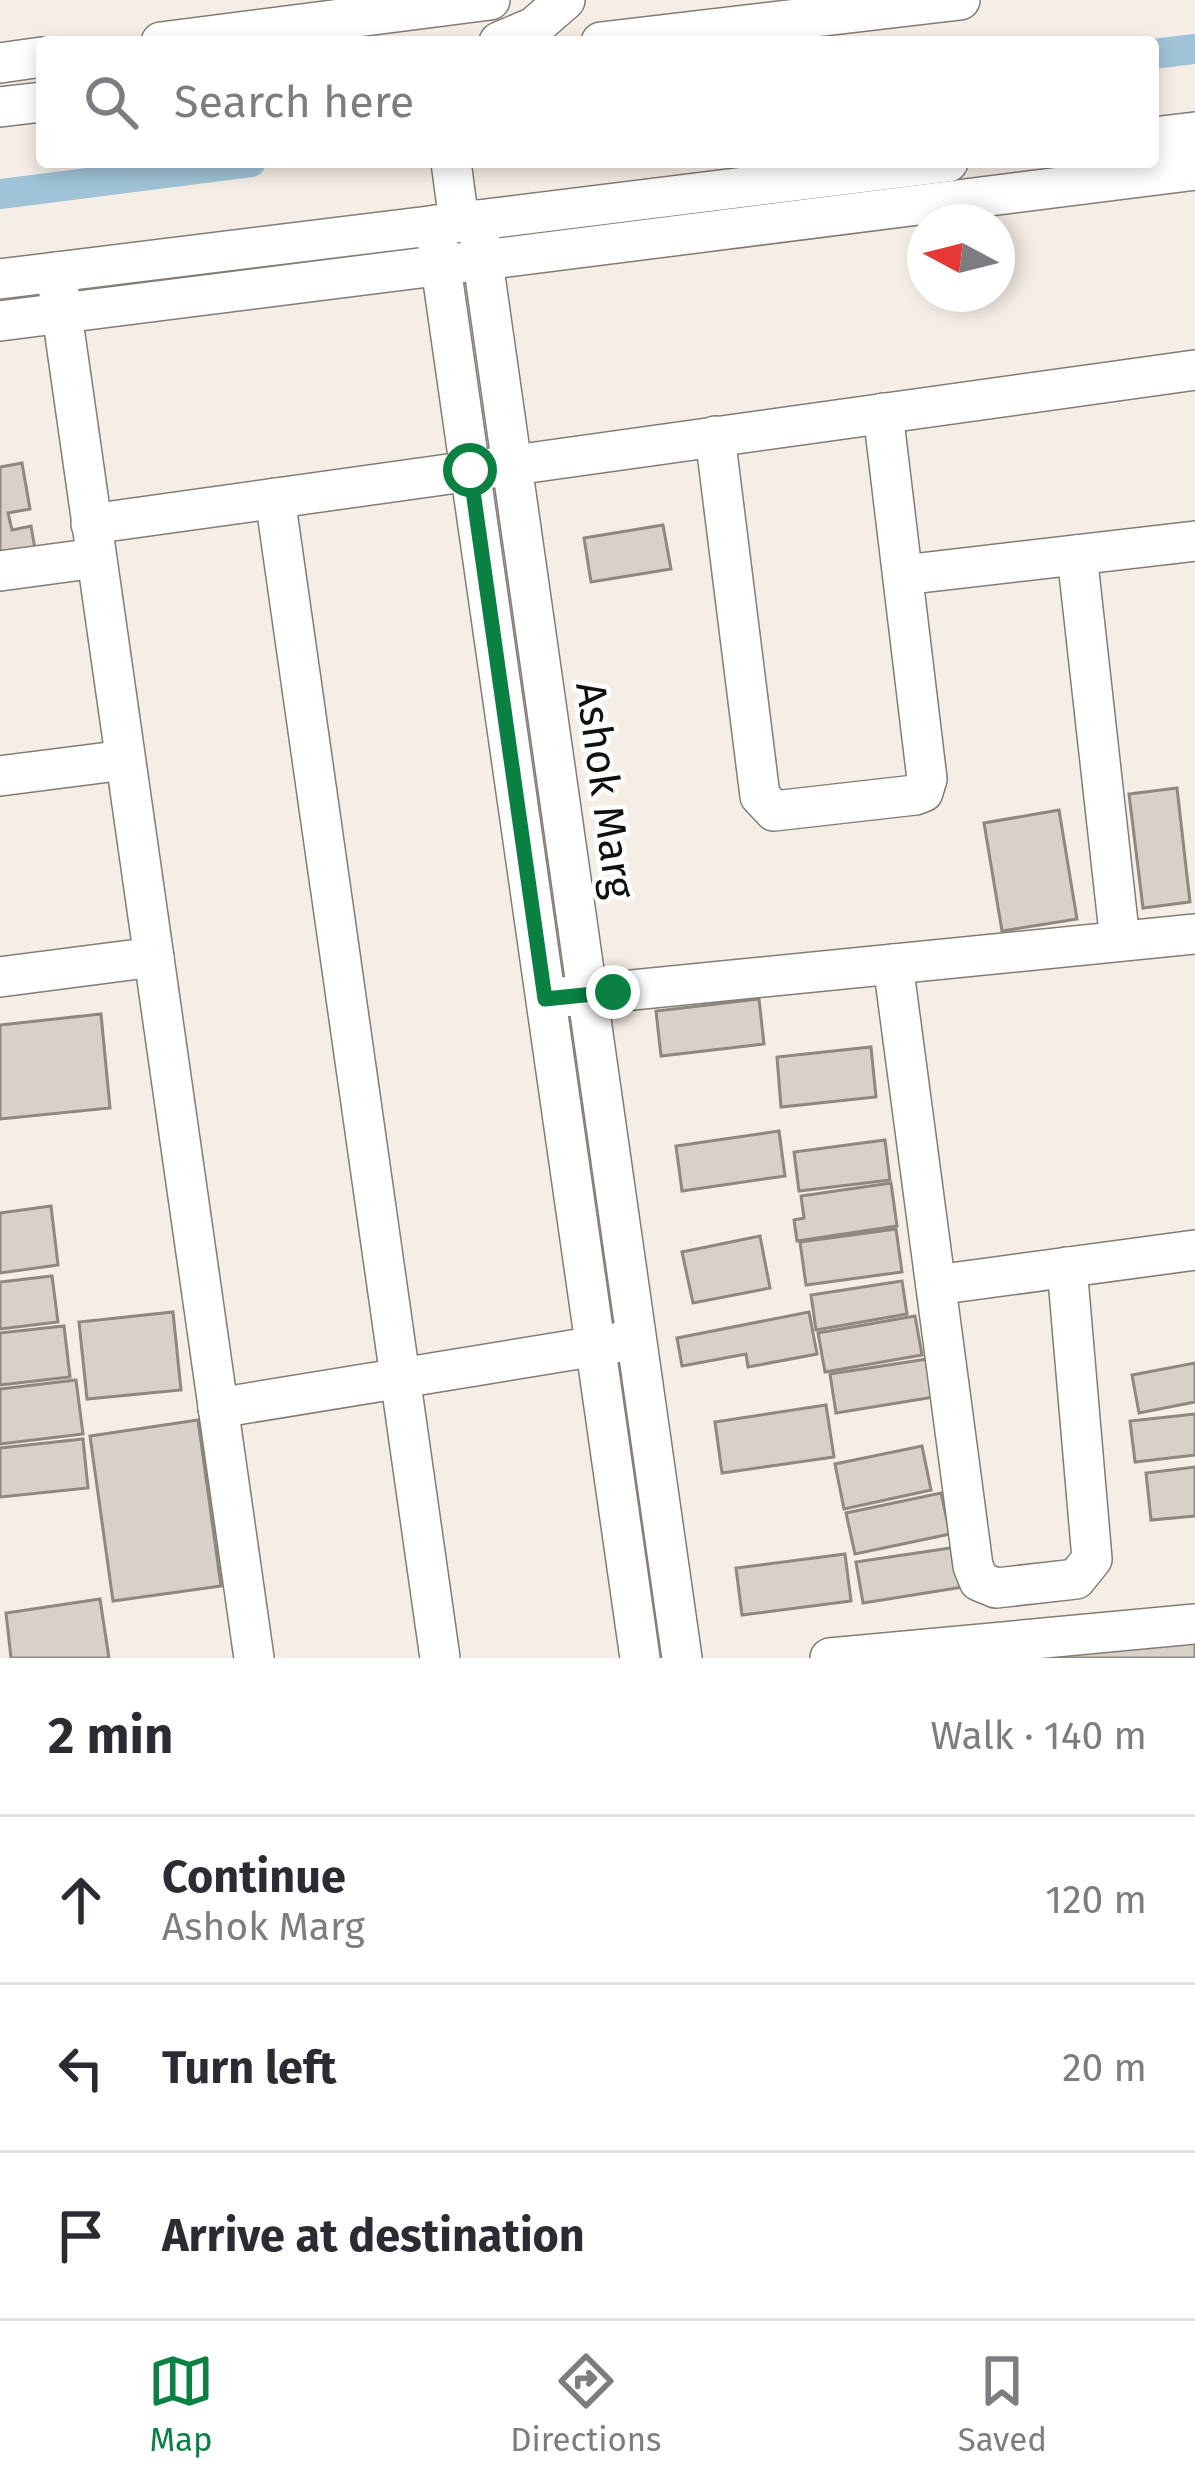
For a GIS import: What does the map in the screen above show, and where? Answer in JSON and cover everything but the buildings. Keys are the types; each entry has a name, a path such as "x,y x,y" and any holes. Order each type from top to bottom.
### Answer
{"street":[{"path":"179,31 413,18 491,0 509,36"},
{"path":"518,36 565,0"},
{"path":"650,36 939,1"},
{"path":"0,63 36,58"},
{"path":"0,107 36,103"},
{"path":"1159,136 1195,132"},
{"path":"0,279 455,203 876,168"},
{"path":"0,321 1195,170"},
{"path":"455,203 440,265 640,1658"},
{"name":"Ashok Marg","path":"455,203 483,260 682,1658"},
{"path":"56,272 254,1658"},
{"path":"0,571 94,541 275,498 1195,370"},
{"path":"715,436 760,796 774,812 915,795 926,786 884,413"},
{"path":"275,498 440,1658"},
{"path":"903,575 1195,541"},
{"path":"1077,555 1120,941"},
{"path":"0,776 125,760"},
{"path":"545,999 1195,934"},
{"path":"0,976 154,956"},
{"path":"893,964 975,1574 995,1588 1076,1579 1091,1566 1094,1551 1067,1267"},
{"path":"936,1285 1195,1250"},
{"path":"218,1408 634,1341"},
{"path":"830,1658 1195,1624"}],"waterway":[{"path":"1159,53 1195,49"},
{"path":"0,194 204,168"}],"route":[{"path":"470,470 545,999 613,992"}]}
